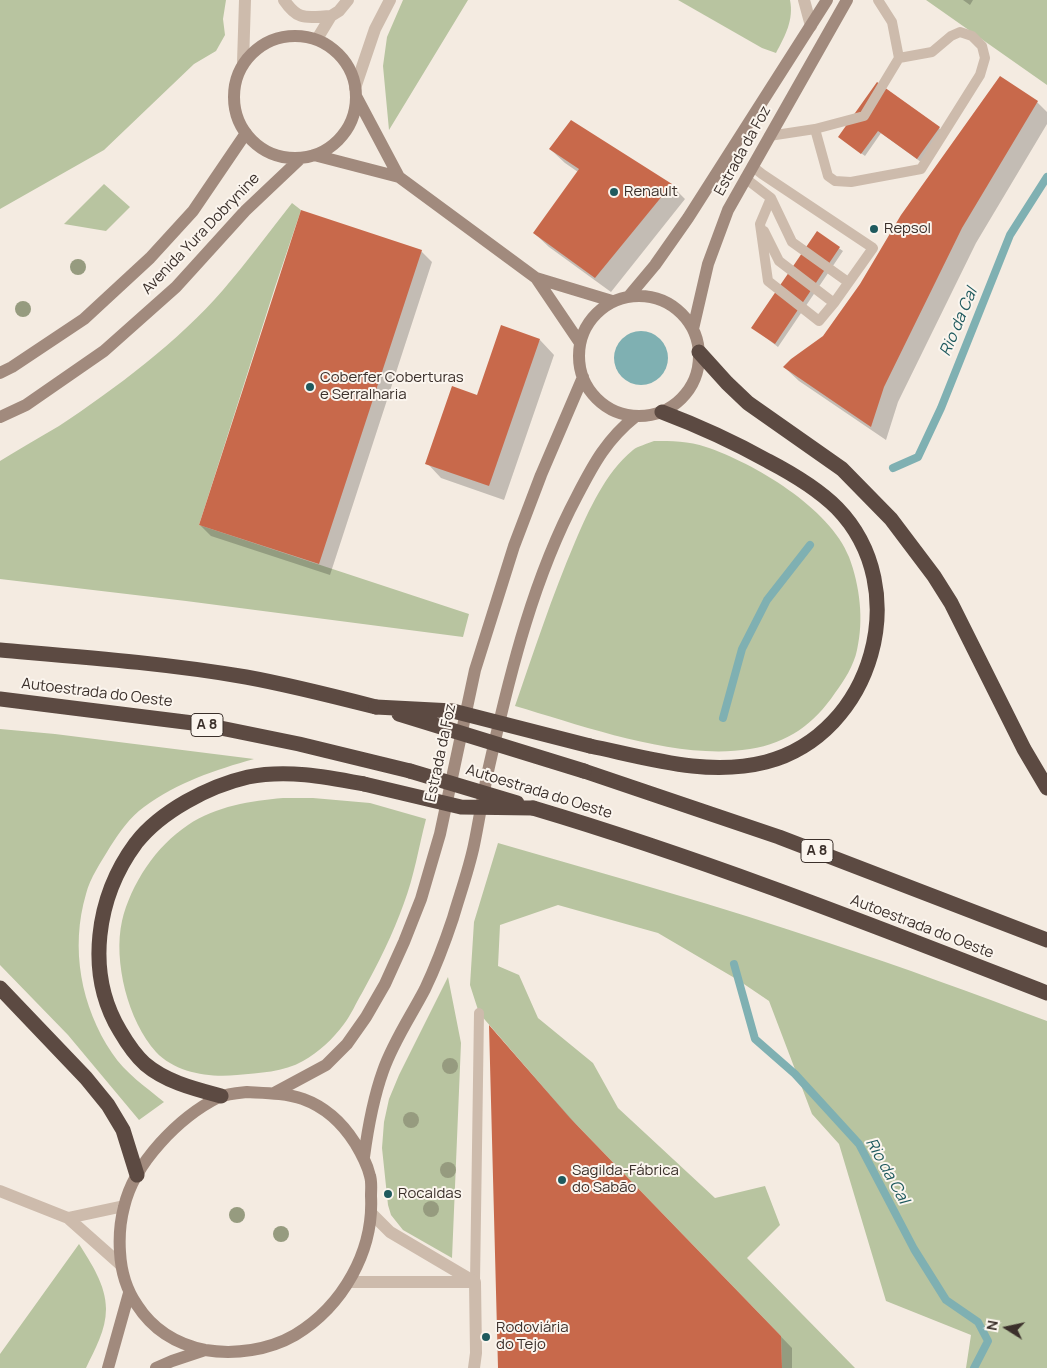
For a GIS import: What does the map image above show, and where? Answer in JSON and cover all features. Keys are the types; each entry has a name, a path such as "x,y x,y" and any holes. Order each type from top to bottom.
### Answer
{"highway":[{"path":"699,352 748,403 842,469 890,519 934,576 951,603 1024,749 1047,788"},
{"path":"376,707 452,711 590,746 706,768 736,767 766,762 792,752 814,738 836,719 852,699 866,672 874,645 877,612 874,582 866,553 853,529 838,509 820,493 792,474 700,426 662,412"},
{"name":"A 8","path":"0,650 83,657 235,676 314,691 376,707 584,771 779,837 1047,940"},
{"name":"Autoestrada do Oeste","path":"0,699 201,724 298,744 410,771 600,828 715,868 1047,993"},
{"path":"221,1096 188,1087 161,1075 144,1064 128,1045 111,1016 102,989 99,934 106,901 118,872 137,843 160,821 186,801 221,785 250,777 284,774 321,776 364,784 461,807 533,808"},
{"path":"0,988 86,1078 108,1105 123,1130 137,1175"}],"main road":[{"name":"Estrada da Foz","path":"629,296 655,265 688,218 827,0"},
{"name":"Estrada da Foz","path":"693,329 712,249 728,210 847,0"},
{"path":"399,177 356,92 351,72 343,58 331,47 317,39 296,35 276,38 257,48 243,63 234,94 235,110 246,133 257,145 270,153 285,157 308,156 399,177 536,278 580,343"},
{"path":"308,156 331,146 345,132 353,115 356,92"},
{"name":"Avenida Yura Dobrynine","path":"0,373 84,319 150,258 193,211 246,133"},
{"name":"Avenida Yura Dobrynine","path":"0,417 26,405 104,351 176,287 277,179 308,156"},
{"path":"536,278 612,301"},
{"path":"629,296 649,296 666,302 682,313 693,329 699,352 698,370 690,388 678,402 662,412 649,416 619,413 604,405 591,392 582,377 579,360 580,343 586,326 597,312 612,301 629,296"},
{"name":"Estrada da Foz","path":"274,1093 326,1064 347,1044 366,1017 385,984 404,942 421,899 440,834 475,670 514,546 540,475 582,377"},
{"path":"364,1157 372,1106 384,1070 398,1037 425,988 452,919 474,846 490,758 511,677 546,563 588,474 607,444 621,428 636,416"},
{"path":"247,1092 274,1093 303,1100 326,1111 347,1130 364,1157 371,1177 372,1214 360,1261 348,1282 333,1302 314,1321 295,1335 271,1346 248,1351 226,1352 206,1350 182,1344 163,1334 145,1318 129,1293 121,1265 119,1236 124,1206 137,1175 153,1150 172,1130 194,1113 221,1096 247,1092"},
{"path":"108,1368 129,1293"},
{"path":"156,1368 206,1350"}],"street":[{"path":"243,63 245,0"},
{"path":"284,0 293,13 304,17 331,16"},
{"path":"317,39 331,16 339,11 348,0"},
{"path":"356,92 375,29 390,0"},
{"path":"804,0 810,26"},
{"path":"0,1191 68,1218 121,1265"},
{"path":"68,1218 124,1206"},
{"path":"372,1214 390,1232 475,1282"},
{"path":"348,1282 475,1282"},
{"path":"474,1368 476,1353 475,1282"}],"lane":[{"path":"769,136 815,129 864,116 900,58 892,22 878,0"},
{"path":"815,129 828,176 834,181 850,182 921,169 980,75 985,58 982,46 972,36 960,32 951,36 932,52 900,58"},
{"path":"752,166 873,248 819,321 768,281 760,224 771,198"},
{"path":"745,178 771,198 792,242 848,282"},
{"path":"760,224 779,261 834,303"},
{"path":"475,1282 479,1013"}],"green space":[{"path":"0,0 226,0 223,19 225,35 216,51 194,64 104,150 0,209"},
{"path":"403,0 468,0 389,130 383,66 387,37"},
{"path":"678,0 790,0 790,21 776,53 762,48"},
{"path":"926,0 1047,0 1047,85"},
{"path":"104,184 130,207 106,231 64,224"},
{"path":"292,203 301,210 199,525 469,614 463,637 0,579 0,461 80,412 167,346 223,290"},
{"path":"654,441 700,445 725,454 767,476 808,505 825,521 839,539 849,557 860,603 859,639 854,661 842,683 827,704 809,723 788,737 750,749 722,751 693,750 631,740 515,706 559,583 592,505 606,481 623,459 640,446"},
{"path":"0,729 254,759 183,784 144,807 129,820 117,836 96,870 88,888 81,914 79,935 81,976 86,997 101,1035 117,1060 136,1079 164,1102 139,1120 68,1035 0,965"},
{"path":"283,798 313,798 370,803 426,819 408,893 385,949 349,1017 335,1035 315,1054 288,1068 263,1073 216,1076 183,1069 164,1059 146,1039 125,990 121,972 120,937 126,907 138,880 155,855 188,825 210,813 234,805"},
{"path":"498,843 788,929 911,971 1047,1021 1047,1368 966,1368 971,1335 886,1301 839,1144 812,1114 769,1001 738,980 658,933 558,905 500,925 498,966 519,975 538,1018 593,1063 618,1108 715,1198 765,1186 780,1225 747,1258 855,1368 782,1368 781,1336 570,1118 479,1013 470,985 474,922"},
{"path":"448,977 461,1043 452,1258 403,1230 391,1215 388,1205 382,1148 384,1122 389,1099"},
{"path":"79,1244 101,1283 106,1309 102,1332 86,1368 0,1368 0,1354"}],"water":[{"path":"641,331 651,333 660,339 666,348 668,358 666,368 660,377 651,383 641,385 631,383 622,377 616,368 614,358 616,348 622,339 631,333"}],"building":[{"path":"1000,76 1038,101 962,228 884,387 871,427 783,367 823,336 860,284 901,215"},
{"path":"877,82 940,127 917,159 878,131 861,154 838,137"},
{"name":"Renault","path":"571,120 672,184 595,278 533,233 579,169 549,149"},
{"name":"Coberfer Coberturas e Serralharia","path":"301,210 422,250 319,564 199,525"},
{"path":"817,231 840,247 775,344 751,328"},
{"path":"501,325 540,339 489,486 425,464 452,386 477,395"},
{"name":"Sagilda-Fábrica do Sabão","path":"489,1025 570,1118 781,1336 782,1368 498,1368"}],"waterway":[{"name":"Rio da Cal","path":"893,468 918,457 941,408 1010,235 1047,177"},
{"path":"723,718 742,649 767,600 810,545"},
{"name":"Rio da Cal","path":"734,964 755,1039 795,1074 859,1144 914,1249 946,1300 978,1322 988,1341 974,1368"}],"place":[{"name":"Renault","path":"614,192"},
{"name":"Repsol","path":"874,229"},
{"name":"Coberfer Coberturas e Serralharia","path":"310,387"},
{"name":"Sagilda-Fábrica do Sabão","path":"562,1180"},
{"name":"Rocaldas","path":"388,1194"},
{"name":"Rodoviária do Tejo","path":"486,1337"}]}
